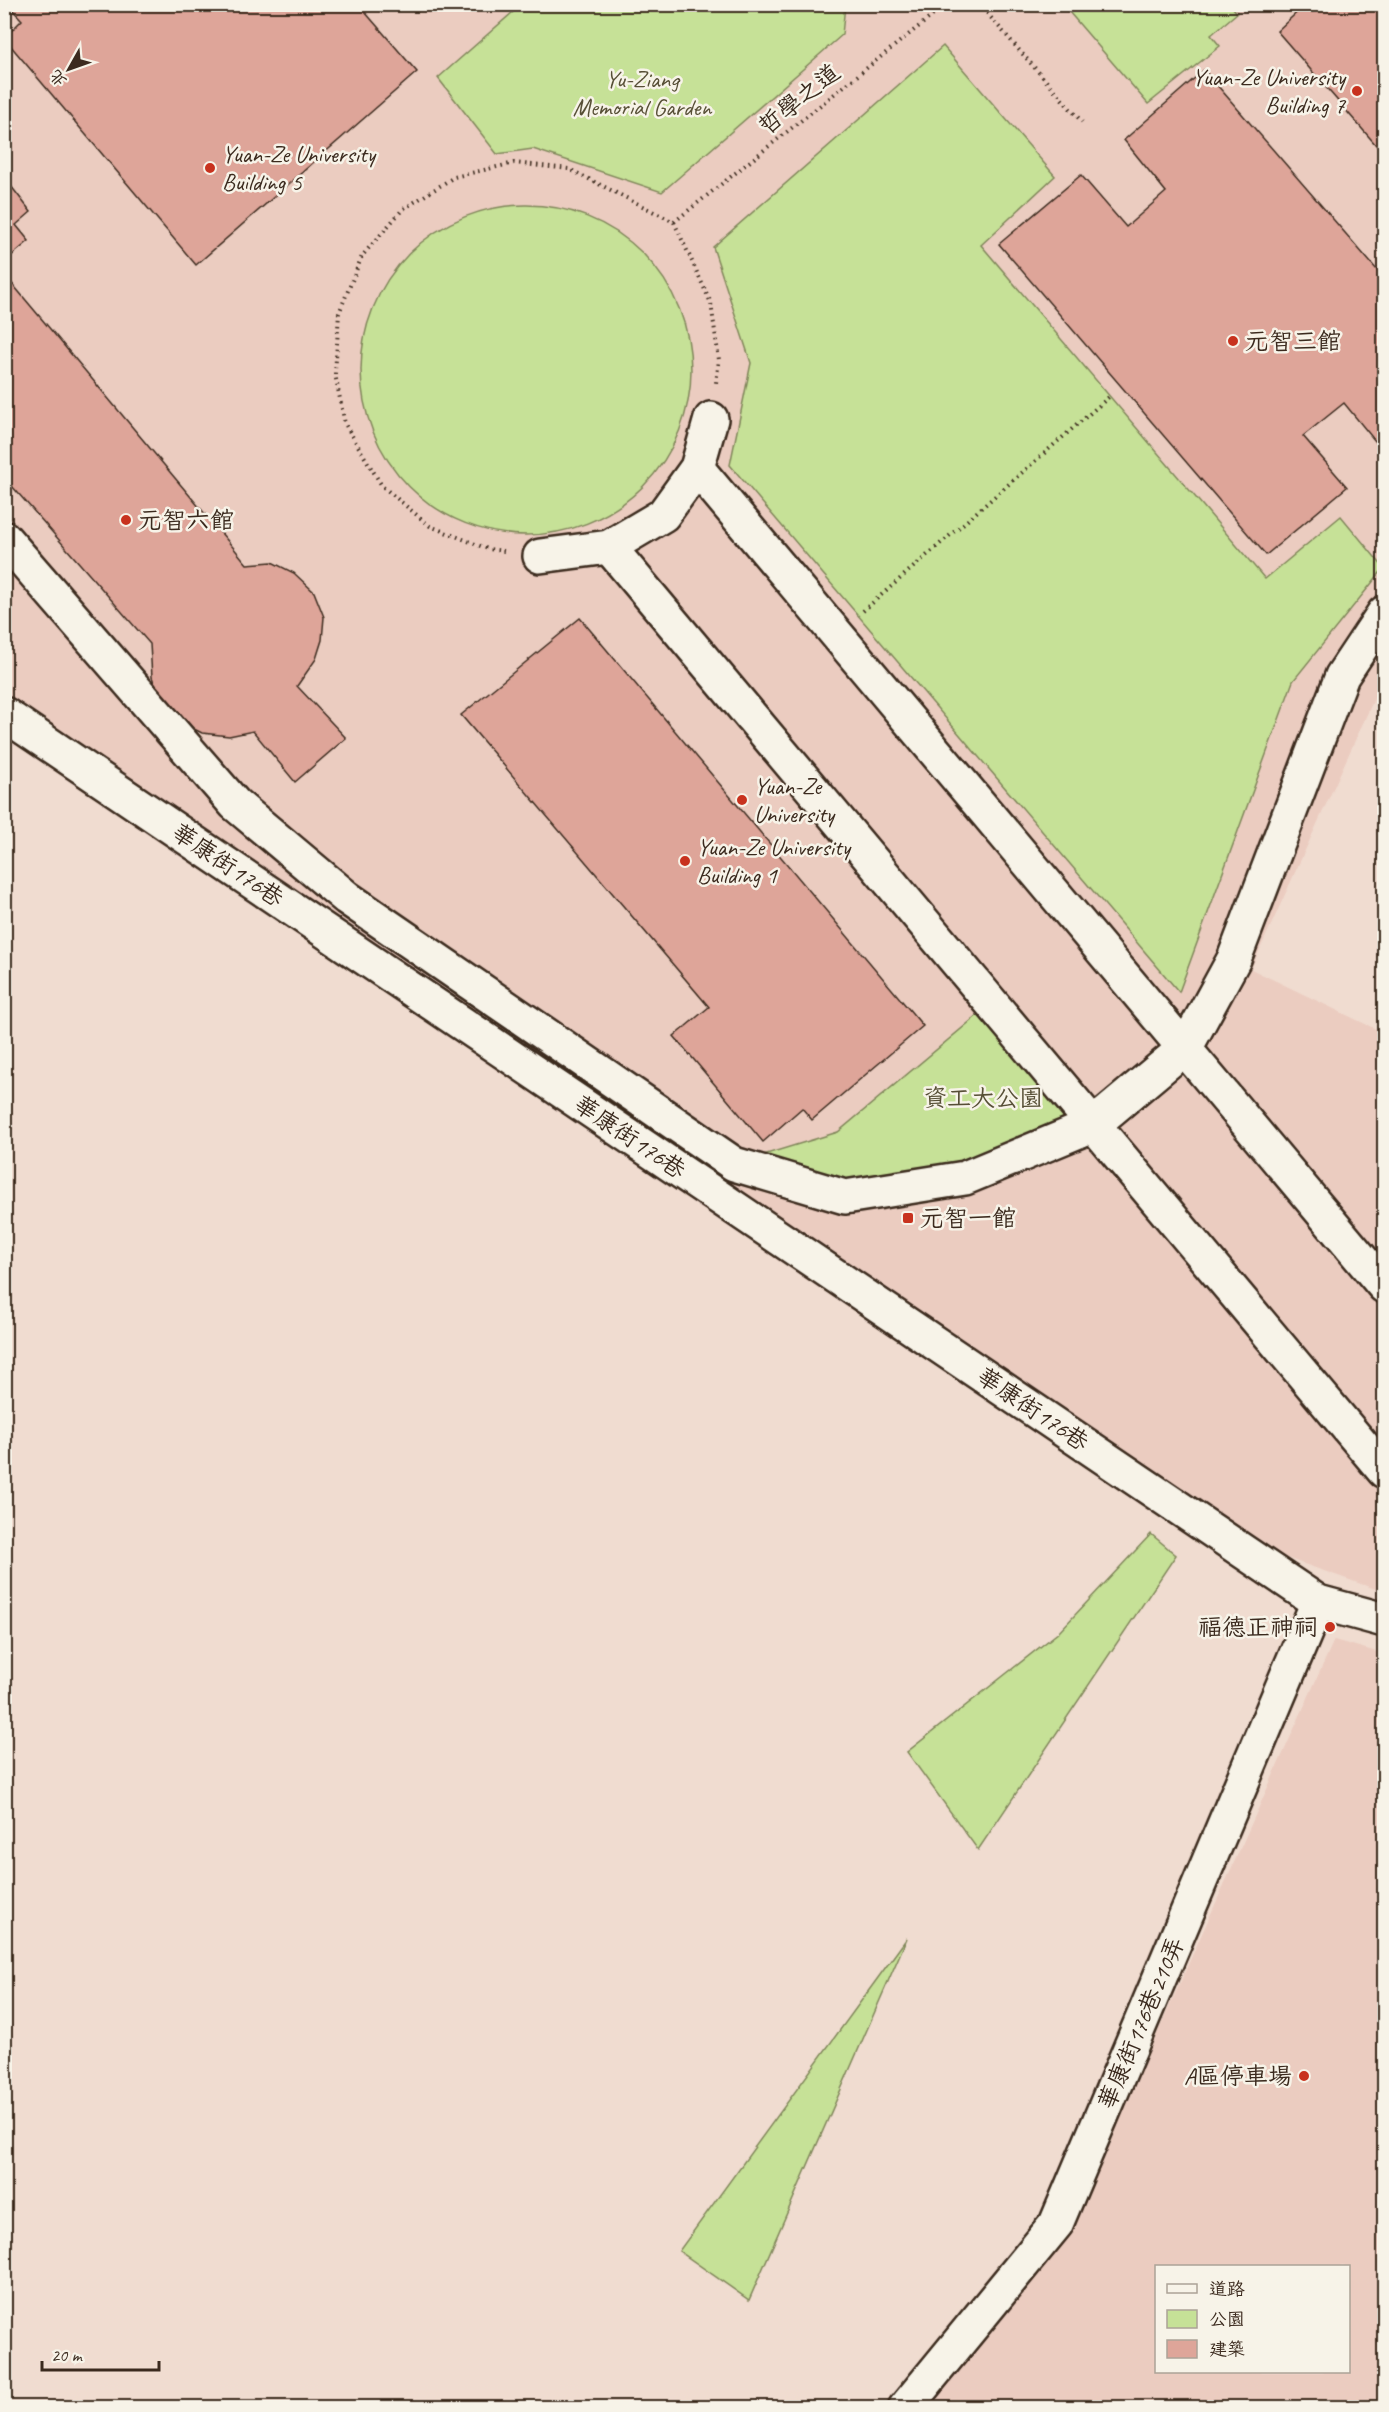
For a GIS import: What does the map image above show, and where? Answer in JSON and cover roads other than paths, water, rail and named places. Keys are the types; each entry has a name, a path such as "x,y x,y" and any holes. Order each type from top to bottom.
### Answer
{"lane":[{"path":"540,556 609,547 663,515 698,468 711,419"},
{"path":"698,468 835,635 1186,1047 1384,1286"},
{"path":"4,538 235,804 347,898 734,1164 845,1197 965,1178 1094,1125 1186,1047 1234,959 1342,676 1384,613"},
{"path":"609,547 1384,1471"},
{"name":"華康街176巷","path":"4,714 1318,1602 1384,1620"},
{"name":"華康街176巷210弄","path":"905,2408 1056,2224 1318,1602"}],"place":[{"name":"Yuan-Ze University Building 7","path":"1357,91"},
{"name":"Yuan-Ze University Building 5","path":"210,168"},
{"name":"元智三館","path":"1233,341"},
{"name":"元智六館","path":"126,520"},
{"name":"Yuan-Ze University","path":"742,800"},
{"name":"Yuan-Ze University Building 1","path":"685,861"},
{"name":"元智一館","path":"908,1218"},
{"name":"福德正神祠","path":"1330,1627"},
{"name":"A區停車場","path":"1304,2076"}],"park label":[{"name":"Yu-Ziang Memorial Garden","path":"642,93"},
{"name":"資工大公園","path":"983,1098"}]}
